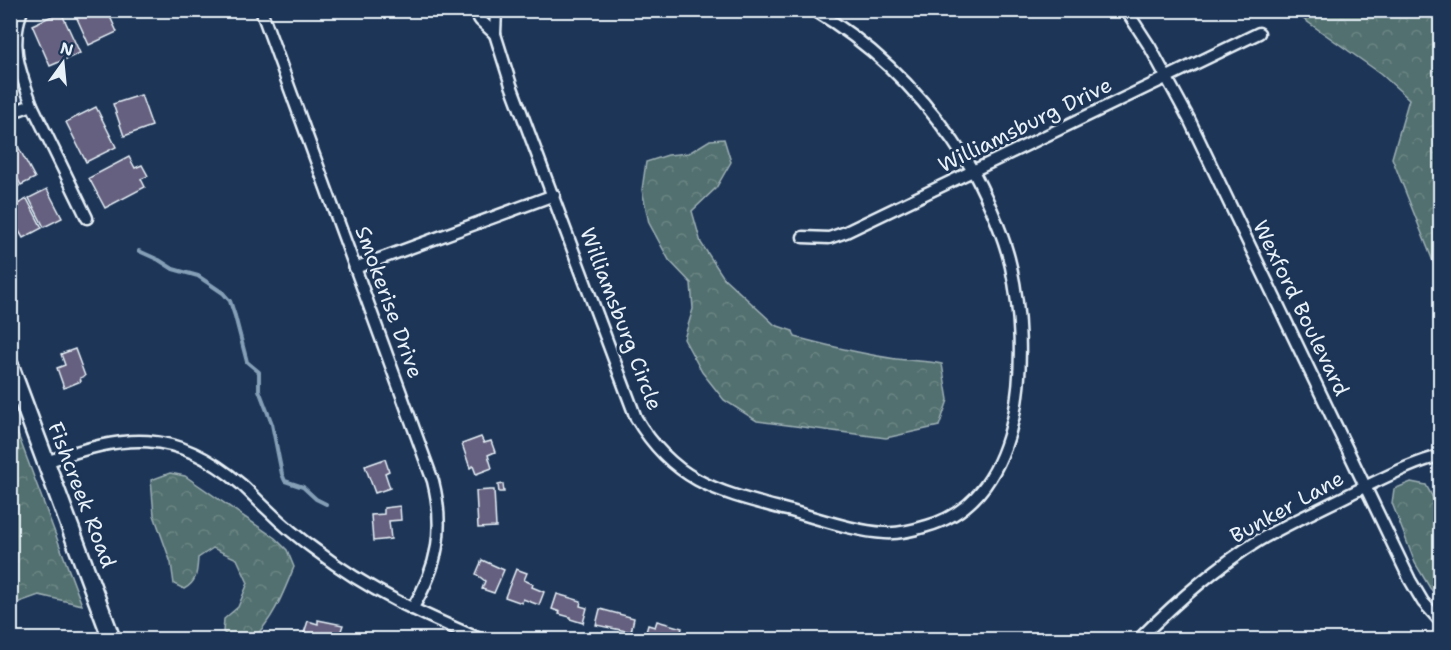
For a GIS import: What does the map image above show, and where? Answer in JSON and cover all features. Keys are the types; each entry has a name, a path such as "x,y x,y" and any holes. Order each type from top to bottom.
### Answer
{"main road":[{"name":"Fishcreek Road","path":"10,366 112,639"}],"street":[{"path":"22,10 15,33 16,51 32,105 87,218"},
{"name":"Smokerise Drive","path":"261,10 417,435 437,500 439,519 437,549 429,576 412,609"},
{"path":"474,10 480,20 495,34"},
{"name":"Williamsburg Circle","path":"495,10 495,34 511,85 636,418 660,453 688,475 716,490 858,528 886,533 907,531 937,523 960,510 990,481 1005,449 1017,396 1021,341 1011,264 1002,236 973,171 930,111 896,73 870,49 814,10"},
{"name":"Wexford Boulevard","path":"1126,10 1150,47 1189,119 1410,580 1423,602 1440,621"},
{"name":"Williamsburg Drive","path":"803,237 829,238 846,232 1259,33"},
{"path":"10,113 32,105"},
{"path":"355,268 554,195"},
{"path":"46,462 86,448 126,441 156,442 198,455 216,465 242,485 267,510 316,551 387,597 482,639"},
{"name":"Bunker Lane","path":"1138,639 1184,596 1216,570 1257,542 1409,466 1440,456"}],"green space":[{"path":"1292,11 1440,11 1440,279 1392,158 1409,99 1380,73"},
{"path":"724,139 731,162 716,188 692,211 701,243 724,278 775,325 793,331 795,337 871,355 942,364 948,400 939,426 886,438 757,421 724,400 702,372 684,339 693,309 691,283 669,260 649,223 642,190 646,162 668,155 689,153 710,140"},
{"path":"11,416 82,605 39,595 11,605"},
{"path":"170,473 185,476 275,538 287,550 294,567 272,615 253,639 231,639 223,632 224,619 238,607 248,583 237,559 213,548 198,558 196,576 192,583 184,589 174,584 171,563 154,515 151,480"},
{"path":"1411,482 1426,485 1440,508 1440,600 1415,563 1392,503 1394,489"}],"building":[{"path":"84,10 107,10 117,32 89,45 75,14"},
{"path":"61,12 80,53 50,66 32,25"},
{"path":"141,95 152,126 124,136 113,104"},
{"path":"96,107 116,147 86,162 66,122"},
{"path":"14,139 35,178 21,185 10,164 10,141"},
{"path":"129,157 135,168 142,165 148,176 141,179 145,187 105,208 89,178"},
{"path":"10,168 19,186 10,190"},
{"path":"47,189 62,218 44,227 29,198"},
{"path":"27,199 42,228 23,238 10,215 10,208"},
{"path":"75,349 85,376 80,378 81,381 64,388 57,368 65,365 61,354"},
{"path":"481,437 484,443 491,441 495,452 488,455 492,468 476,474 473,466 470,468 462,444"},
{"path":"385,459 389,471 385,473 390,488 375,493 365,466"},
{"path":"503,484 504,492 499,492 498,485"},
{"path":"494,490 496,527 478,528 476,491"},
{"path":"400,506 401,520 389,521 391,539 373,541 371,515 384,514 384,508"},
{"path":"482,560 504,570 494,593 482,589 485,581 476,574"},
{"path":"516,569 527,573 524,580 533,584 532,587 544,592 539,605 523,599 522,603 505,597"},
{"path":"557,594 581,601 580,606 587,608 583,623 552,609"},
{"path":"600,609 634,618 631,632 596,625"},
{"path":"318,620 343,625 338,639 316,640 303,636 308,621 318,624"},
{"path":"657,621 682,628 679,640 644,639 648,625 655,627"},
{"path":"695,634 706,637 712,635 727,639 693,640"}],"waterway":[{"path":"139,251 173,269 198,276 223,293 230,301 247,362 259,372 259,390 272,424 285,481 303,487 316,499 326,504"}]}
